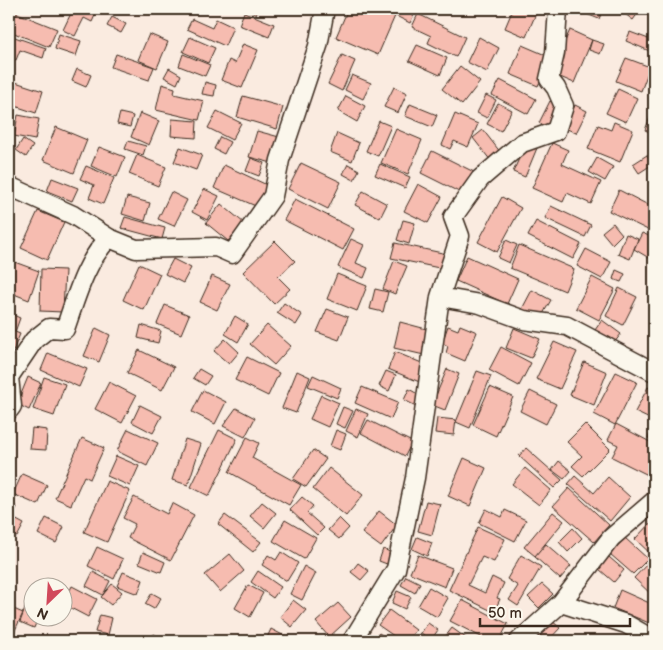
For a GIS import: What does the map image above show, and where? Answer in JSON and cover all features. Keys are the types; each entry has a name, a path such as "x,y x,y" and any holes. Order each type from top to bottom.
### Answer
{"street":[{"path":"9,186 73,215 109,238 136,248 216,248 232,254 273,196 280,160 318,46 325,9"},
{"path":"352,641 396,569 415,478 440,297 460,236 454,217 480,179 522,143 556,131 564,106 556,88 549,79 554,53 558,9"},
{"path":"9,410 12,406 9,376 34,340 49,328 65,329 82,282 99,248 109,238"},
{"path":"440,297 480,304 524,320 567,326 654,372"},
{"path":"519,641 561,603 611,538 654,501"},
{"path":"561,603 626,624 654,640"}],"building":[{"path":"73,9 92,9 97,11 92,22 84,18 75,36 63,30"},
{"path":"244,9 258,9 256,14"},
{"path":"289,9 303,9 301,13"},
{"path":"348,9 398,9 378,55 336,37"},
{"path":"400,9 417,9 410,23 396,16"},
{"path":"513,9 537,11 526,37 505,28"},
{"path":"574,9 603,9 599,19"},
{"path":"623,9 641,9 633,20 621,11"},
{"path":"12,11 57,29 49,47 9,31 9,17"},
{"path":"244,12 274,24 269,37 239,25"},
{"path":"418,14 465,37 456,57 428,43 431,36 412,27"},
{"path":"112,17 126,24 121,33 107,26"},
{"path":"192,19 212,28 216,19 233,27 225,46 187,29"},
{"path":"570,30 592,40 574,83 551,73"},
{"path":"630,32 654,41 652,52 626,41"},
{"path":"59,34 81,41 76,56 55,49"},
{"path":"149,34 168,42 157,68 138,60"},
{"path":"9,35 46,48 43,58 20,50 16,60 9,57"},
{"path":"190,37 215,48 208,63 183,52"},
{"path":"479,37 499,48 487,72 467,62"},
{"path":"592,40 604,44 600,54 589,50"},
{"path":"243,44 258,50 242,88 221,80 229,60 235,63"},
{"path":"417,45 447,58 440,75 409,61"},
{"path":"522,45 550,57 538,86 510,74"},
{"path":"116,54 154,67 149,80 111,67"},
{"path":"183,54 210,65 205,76 179,66"},
{"path":"342,55 355,61 342,91 328,84"},
{"path":"626,58 650,67 641,91 616,81"},
{"path":"9,60 13,61 9,73"},
{"path":"460,66 480,82 462,105 442,89"},
{"path":"169,68 181,75 177,84 164,77"},
{"path":"77,69 91,75 86,87 72,81"},
{"path":"352,75 371,83 363,99 345,90"},
{"path":"9,80 43,91 36,113 9,104"},
{"path":"500,80 536,99 528,114 492,95"},
{"path":"205,82 216,85 214,96 202,94"},
{"path":"162,84 175,88 174,94 204,101 199,120 156,110"},
{"path":"394,87 407,93 398,113 384,107"},
{"path":"618,89 637,98 626,122 606,113"},
{"path":"486,95 496,100 487,118 477,113"},
{"path":"243,96 283,107 277,129 237,117"},
{"path":"346,96 365,106 357,122 338,111"},
{"path":"550,101 560,106 549,128 539,123"},
{"path":"498,103 512,110 501,131 487,124"},
{"path":"410,104 437,115 432,127 405,116"},
{"path":"575,105 587,111 576,133 565,128"},
{"path":"217,111 241,123 232,140 208,128"},
{"path":"120,113 133,116 130,127 117,124"},
{"path":"140,113 159,121 149,145 131,137"},
{"path":"455,114 478,124 468,147 454,141 450,149 442,145"},
{"path":"18,115 39,119 35,140 14,136"},
{"path":"651,115 654,117 654,134 645,130"},
{"path":"9,117 14,118 9,135"},
{"path":"172,119 197,121 196,138 171,136"},
{"path":"379,121 391,126 378,156 366,151"},
{"path":"614,122 633,130 620,162 588,149 598,125 611,130"},
{"path":"56,127 87,140 74,173 43,160"},
{"path":"396,129 422,140 408,174 381,163"},
{"path":"483,130 501,153 491,161 473,138"},
{"path":"257,131 283,138 276,164 249,157"},
{"path":"337,133 359,143 352,161 330,152"},
{"path":"220,137 230,142 224,154 214,149"},
{"path":"23,139 33,146 26,157 16,150"},
{"path":"128,141 146,146 143,155 125,149"},
{"path":"526,143 537,148 525,177 513,172"},
{"path":"552,143 568,150 562,164 601,182 591,204 567,193 563,202 532,188"},
{"path":"99,147 125,157 117,177 91,166"},
{"path":"180,147 202,155 196,170 174,162"},
{"path":"432,151 474,172 463,194 421,173"},
{"path":"137,155 166,167 158,186 129,174"},
{"path":"647,155 653,164 639,173 633,164"},
{"path":"251,158 264,163 259,176 246,171"},
{"path":"597,158 613,167 605,181 589,172"},
{"path":"301,163 341,182 328,209 288,189"},
{"path":"348,164 359,170 354,180 343,174"},
{"path":"380,164 410,177 405,188 375,175"},
{"path":"224,165 267,185 258,207 214,188"},
{"path":"86,166 114,178 103,204 89,198 94,185 80,179"},
{"path":"52,178 78,188 72,201 47,191"},
{"path":"418,184 442,197 428,223 404,211"},
{"path":"204,189 219,196 207,220 192,212"},
{"path":"619,190 654,208 654,233 609,211"},
{"path":"363,191 387,204 380,218 355,205"},
{"path":"171,192 187,200 174,226 158,219"},
{"path":"9,194 17,198 9,219"},
{"path":"127,197 150,203 145,221 122,214"},
{"path":"502,197 521,208 497,252 478,242"},
{"path":"295,199 354,229 343,250 284,220"},
{"path":"221,204 244,223 228,241 206,223"},
{"path":"551,206 591,225 585,237 545,218"},
{"path":"38,211 64,222 47,260 21,248"},
{"path":"125,217 165,228 162,239 121,228"},
{"path":"403,220 415,223 409,244 397,240"},
{"path":"536,221 581,244 573,259 528,236"},
{"path":"613,223 622,234 612,244 602,232"},
{"path":"642,233 654,238 654,261 634,249"},
{"path":"626,234 638,239 630,259 618,254"},
{"path":"351,239 364,245 356,263 368,268 364,278 338,267"},
{"path":"506,240 517,245 509,263 498,258"},
{"path":"275,241 295,261 278,277 290,289 274,304 243,272"},
{"path":"395,243 447,254 444,269 391,258"},
{"path":"519,245 574,269 565,291 510,268"},
{"path":"586,249 611,262 602,279 577,266"},
{"path":"467,256 518,279 507,304 456,281"},
{"path":"173,259 191,268 183,283 165,274"},
{"path":"9,260 39,271 29,300 9,292"},
{"path":"394,261 407,266 395,294 383,289"},
{"path":"139,264 160,274 144,310 123,300"},
{"path":"41,269 65,270 63,312 40,311"},
{"path":"616,270 625,274 621,282 613,279"},
{"path":"337,274 367,286 357,311 327,299"},
{"path":"212,276 230,284 217,310 200,302"},
{"path":"592,277 615,289 599,320 576,308"},
{"path":"619,288 637,297 623,325 606,316"},
{"path":"375,289 388,292 383,312 370,309"},
{"path":"532,290 551,300 540,319 522,309"},
{"path":"284,303 302,315 296,325 277,313"},
{"path":"165,305 189,315 181,334 157,324"},
{"path":"327,309 348,317 339,340 317,332"},
{"path":"9,313 20,318 15,332 20,334 13,351 9,349"},
{"path":"235,316 248,324 238,342 225,334"},
{"path":"602,320 621,334 614,343 595,330"},
{"path":"400,322 430,330 424,355 394,348"},
{"path":"141,325 161,331 158,343 138,338"},
{"path":"267,325 291,346 274,365 250,344"},
{"path":"460,325 477,332 465,361 446,353 448,346 442,343 448,326 458,330"},
{"path":"96,328 110,335 99,362 84,356"},
{"path":"514,328 540,339 531,358 506,348"},
{"path":"225,339 239,352 229,364 214,351"},
{"path":"554,342 577,352 560,389 536,379"},
{"path":"501,347 531,363 519,386 489,370"},
{"path":"139,350 174,367 162,390 127,373"},
{"path":"395,352 429,366 422,383 388,369"},
{"path":"48,353 87,369 79,387 41,370"},
{"path":"247,357 279,373 268,396 235,380"},
{"path":"584,362 607,372 594,405 570,395"},
{"path":"199,369 211,376 205,385 193,378"},
{"path":"447,369 459,374 445,410 432,405"},
{"path":"297,371 310,377 296,413 282,408"},
{"path":"386,371 396,375 389,391 379,386"},
{"path":"477,371 491,376 470,428 456,422"},
{"path":"616,372 637,382 615,425 594,414"},
{"path":"313,375 341,388 337,398 308,386"},
{"path":"28,377 41,383 29,410 17,404"},
{"path":"44,377 65,384 54,416 33,409"},
{"path":"109,382 136,396 122,423 95,409"},
{"path":"362,387 398,402 391,419 355,403"},
{"path":"490,387 513,397 496,436 473,425"},
{"path":"648,387 654,390 654,421 635,412"},
{"path":"409,389 421,396 416,406 404,400"},
{"path":"203,390 226,402 215,424 192,412"},
{"path":"530,391 556,404 546,424 520,411"},
{"path":"321,395 339,403 328,427 310,419"},
{"path":"140,405 162,416 153,433 132,422"},
{"path":"343,407 353,411 345,428 336,424"},
{"path":"236,408 255,418 245,437 223,426"},
{"path":"356,409 368,414 358,437 346,431"},
{"path":"437,418 456,420 454,435 435,433"},
{"path":"368,420 412,442 405,456 361,433"},
{"path":"585,424 610,449 583,476 572,466 582,456 567,442"},
{"path":"616,424 654,444 654,478 612,457 618,445 608,440"},
{"path":"654,426 654,440 648,438"},
{"path":"32,428 47,430 46,450 30,449"},
{"path":"128,429 158,443 147,466 117,451"},
{"path":"219,430 237,439 209,496 191,487"},
{"path":"336,430 346,434 340,450 330,446"},
{"path":"247,437 259,443 252,458 301,485 289,505 229,472"},
{"path":"82,438 104,448 90,479 84,476 71,505 55,498"},
{"path":"185,439 201,444 188,485 172,480"},
{"path":"526,448 562,480 554,488 519,456"},
{"path":"313,450 326,459 306,487 293,479"},
{"path":"116,456 139,466 130,486 107,476"},
{"path":"464,458 486,468 470,506 448,496"},
{"path":"559,461 571,471 564,479 552,470"},
{"path":"329,468 363,495 346,516 313,489"},
{"path":"525,468 551,490 539,505 512,484"},
{"path":"22,474 47,485 38,505 13,494"},
{"path":"575,476 594,493 608,477 630,497 610,521 568,484"},
{"path":"107,481 130,491 107,542 84,532"},
{"path":"569,488 609,525 594,542 553,506"},
{"path":"134,497 167,514 172,503 194,515 171,560 128,538 135,524 123,518"},
{"path":"302,497 313,506 307,513 324,528 317,535 290,510"},
{"path":"426,501 440,504 432,535 418,531"},
{"path":"9,502 17,507 13,515 9,513"},
{"path":"262,502 276,513 264,528 250,516"},
{"path":"486,509 502,517 505,510 526,520 515,541 479,523"},
{"path":"379,511 397,525 381,547 362,533"},
{"path":"553,512 564,521 535,556 524,547"},
{"path":"225,515 261,542 253,552 218,524"},
{"path":"9,516 24,524 17,537 9,533"},
{"path":"46,518 64,527 56,543 38,534"},
{"path":"339,518 349,528 339,539 328,530"},
{"path":"654,519 654,557 635,539"},
{"path":"285,520 316,538 304,559 273,541"},
{"path":"478,527 505,539 494,562 482,557 468,585 485,593 492,577 504,583 497,598 500,599 494,612 449,590"},
{"path":"573,528 582,538 568,552 559,542"},
{"path":"417,537 432,543 427,556 412,549"},
{"path":"625,538 648,559 633,574 610,554"},
{"path":"546,544 571,566 560,579 535,557"},
{"path":"97,547 123,559 114,579 88,566"},
{"path":"383,549 397,555 392,566 379,561"},
{"path":"602,551 624,570 614,582 592,563"},
{"path":"143,552 165,562 161,572 139,563"},
{"path":"281,552 298,563 287,581 262,565 268,555 276,560"},
{"path":"230,554 244,571 220,592 205,575"},
{"path":"418,555 452,568 445,587 410,573"},
{"path":"521,555 541,567 518,606 509,600 518,586 507,579"},
{"path":"358,563 369,571 361,580 351,572"},
{"path":"648,563 654,569 654,597 634,578"},
{"path":"304,566 316,573 302,600 290,594"},
{"path":"258,571 281,587 273,598 251,582"},
{"path":"93,572 110,581 103,595 86,586"},
{"path":"123,572 143,580 138,594 117,586"},
{"path":"406,576 420,583 415,593 401,585"},
{"path":"112,584 122,592 111,605 101,597"},
{"path":"542,584 553,594 539,608 528,597"},
{"path":"248,585 263,593 250,617 235,608"},
{"path":"72,586 97,599 88,617 72,609"},
{"path":"429,587 448,598 437,617 418,606"},
{"path":"620,590 654,605 654,625 613,608"},
{"path":"397,591 411,597 405,609 392,603"},
{"path":"152,593 161,598 154,609 145,604"},
{"path":"293,600 306,610 292,627 280,617"},
{"path":"462,600 508,624 499,641 489,641 450,621"},
{"path":"338,603 351,617 329,637 316,622"},
{"path":"9,607 22,613 22,615 9,641"},
{"path":"389,610 416,630 407,641 401,641 378,625"},
{"path":"100,615 112,618 108,635 95,632"},
{"path":"550,619 560,628 548,641 540,641 534,635"},
{"path":"428,623 438,630 431,640 421,633"},
{"path":"452,628 470,641 442,641"},
{"path":"271,629 294,641 266,640"},
{"path":"379,633 391,641 373,641"},
{"path":"154,634 164,641 150,641"}]}
